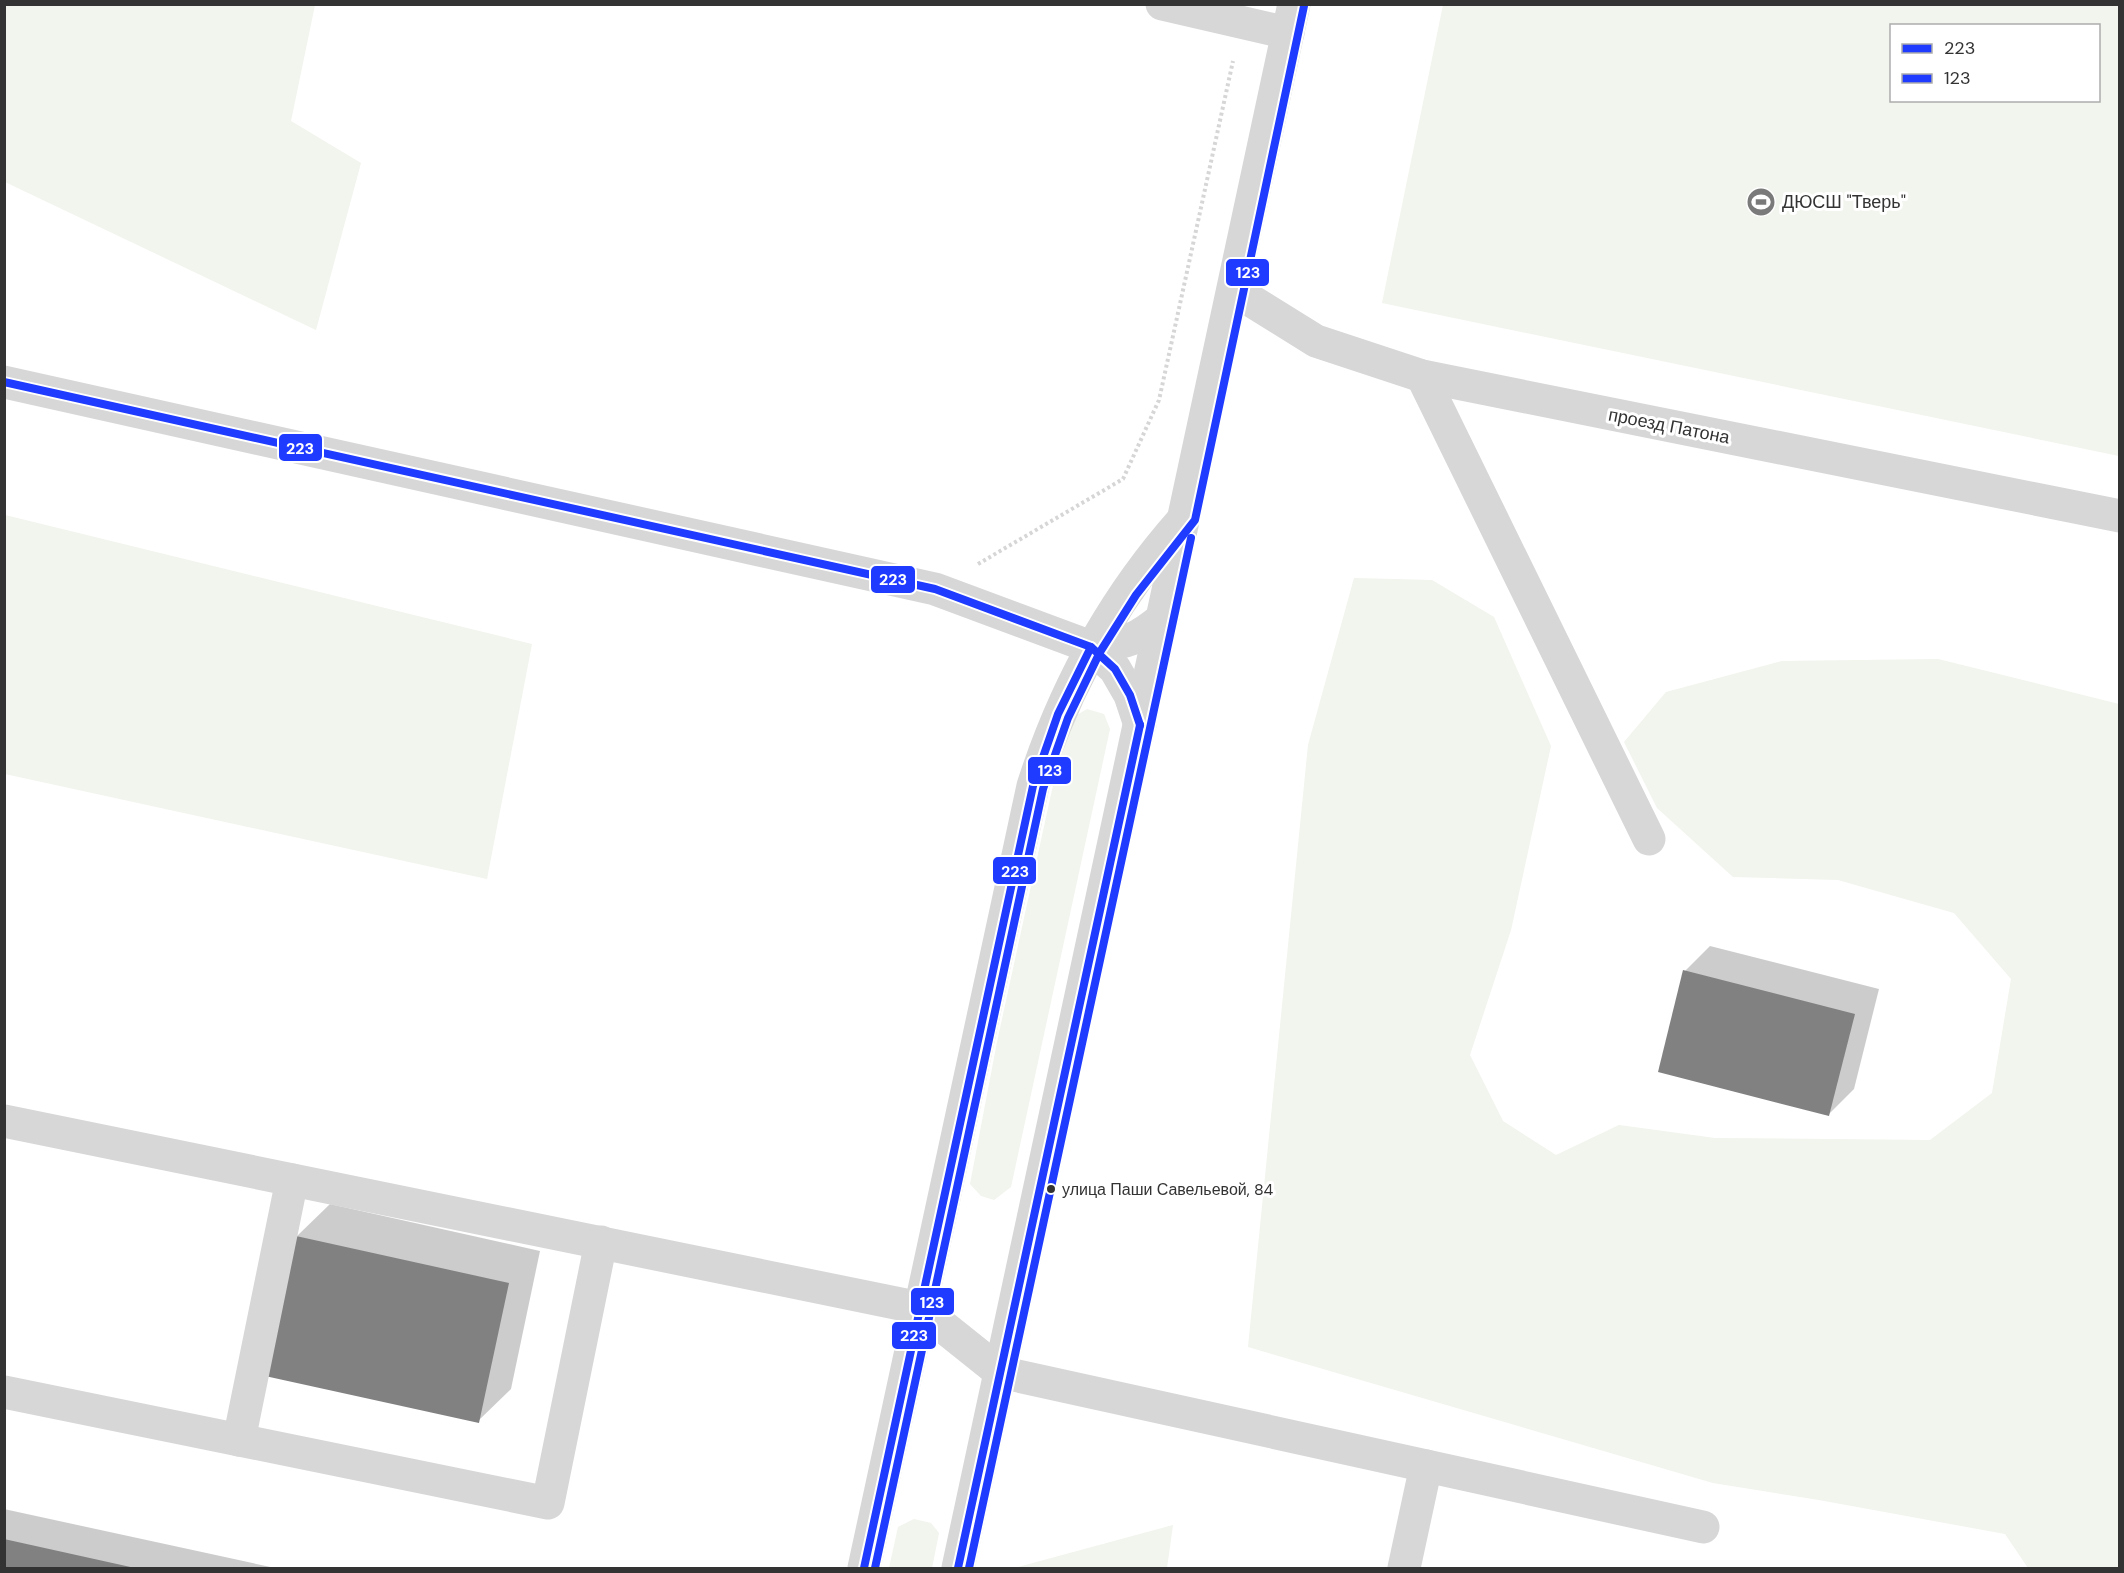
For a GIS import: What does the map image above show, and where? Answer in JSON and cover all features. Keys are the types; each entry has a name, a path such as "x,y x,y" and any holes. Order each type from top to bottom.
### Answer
{"street":[{"path":"958,1569 1291,19 1242,22 1162,4"},
{"name":"проезд Патона","path":"1234,290 1316,341 1422,376 2120,516"},
{"path":"1422,376 1649,839"},
{"path":"4,382 935,589 1091,647 1115,669 1130,695 1140,725"},
{"path":"864,1569 1033,786 1058,714 1091,647 1127,589 1185,517"},
{"path":"1091,647 1127,642 1145,633 1163,618"},
{"path":"4,1121 920,1308 1000,1372 1703,1527"},
{"path":"239,1440 292,1180"},
{"path":"4,1392 548,1503 601,1242"},
{"path":"1404,1569 1426,1466"}],"path":[{"path":"935,589 1123,478 1159,400 1242,22"}],"shaded area":[{"path":"4,5 315,5 291,121 361,163 316,330 5,182"},
{"name":"ДЮСШ \"Тверь\"","path":"1443,5 2119,5 2119,456 1382,303"},
{"path":"5,515 532,644 487,879 5,774"},
{"path":"1354,578 1432,580 1494,617 1551,746 1511,930 1470,1055 1503,1121 1556,1155 1619,1125 1715,1138 1930,1140 1992,1093 2011,979 1954,913 1838,880 1733,877 1657,808 1624,742 1666,692 1782,661 1938,659 2119,704 2119,1568 2028,1568 2005,1534 1713,1483 1248,1347 1308,745"},
{"path":"1087,709 1104,714 1110,729 1011,1187 994,1200 981,1196 970,1184 997,1042 1067,721"},
{"path":"914,1519 931,1523 939,1533 932,1568 889,1568 898,1527"},
{"path":"1173,1525 1167,1568 1018,1568 1018,1567"}],"building":[{"path":"1683,970 1855,1014 1829,1116 1658,1072"},
{"path":"296,1236 509,1283 479,1423 265,1376"},
{"path":"4,1539 135,1568 4,1568"}],"transit line":[{"name":"123","path":"875,1568 1043,789 1068,718 1100,652 1136,595 1195,520 1304,6"},
{"name":"223","path":"4,382 935,589 1091,647 1115,669 1130,695 1140,725"},
{"name":"123","path":"969,1568 1191,538"},
{"name":"223","path":"864,1568 1033,786 1058,714 1091,647"},
{"name":"223","path":"958,1568 1140,725"}],"place":[{"name":"ДЮСШ \"Тверь\"","path":"1761,202"},
{"name":"улица Паши Савельевой, 84","path":"1051,1189"}]}
